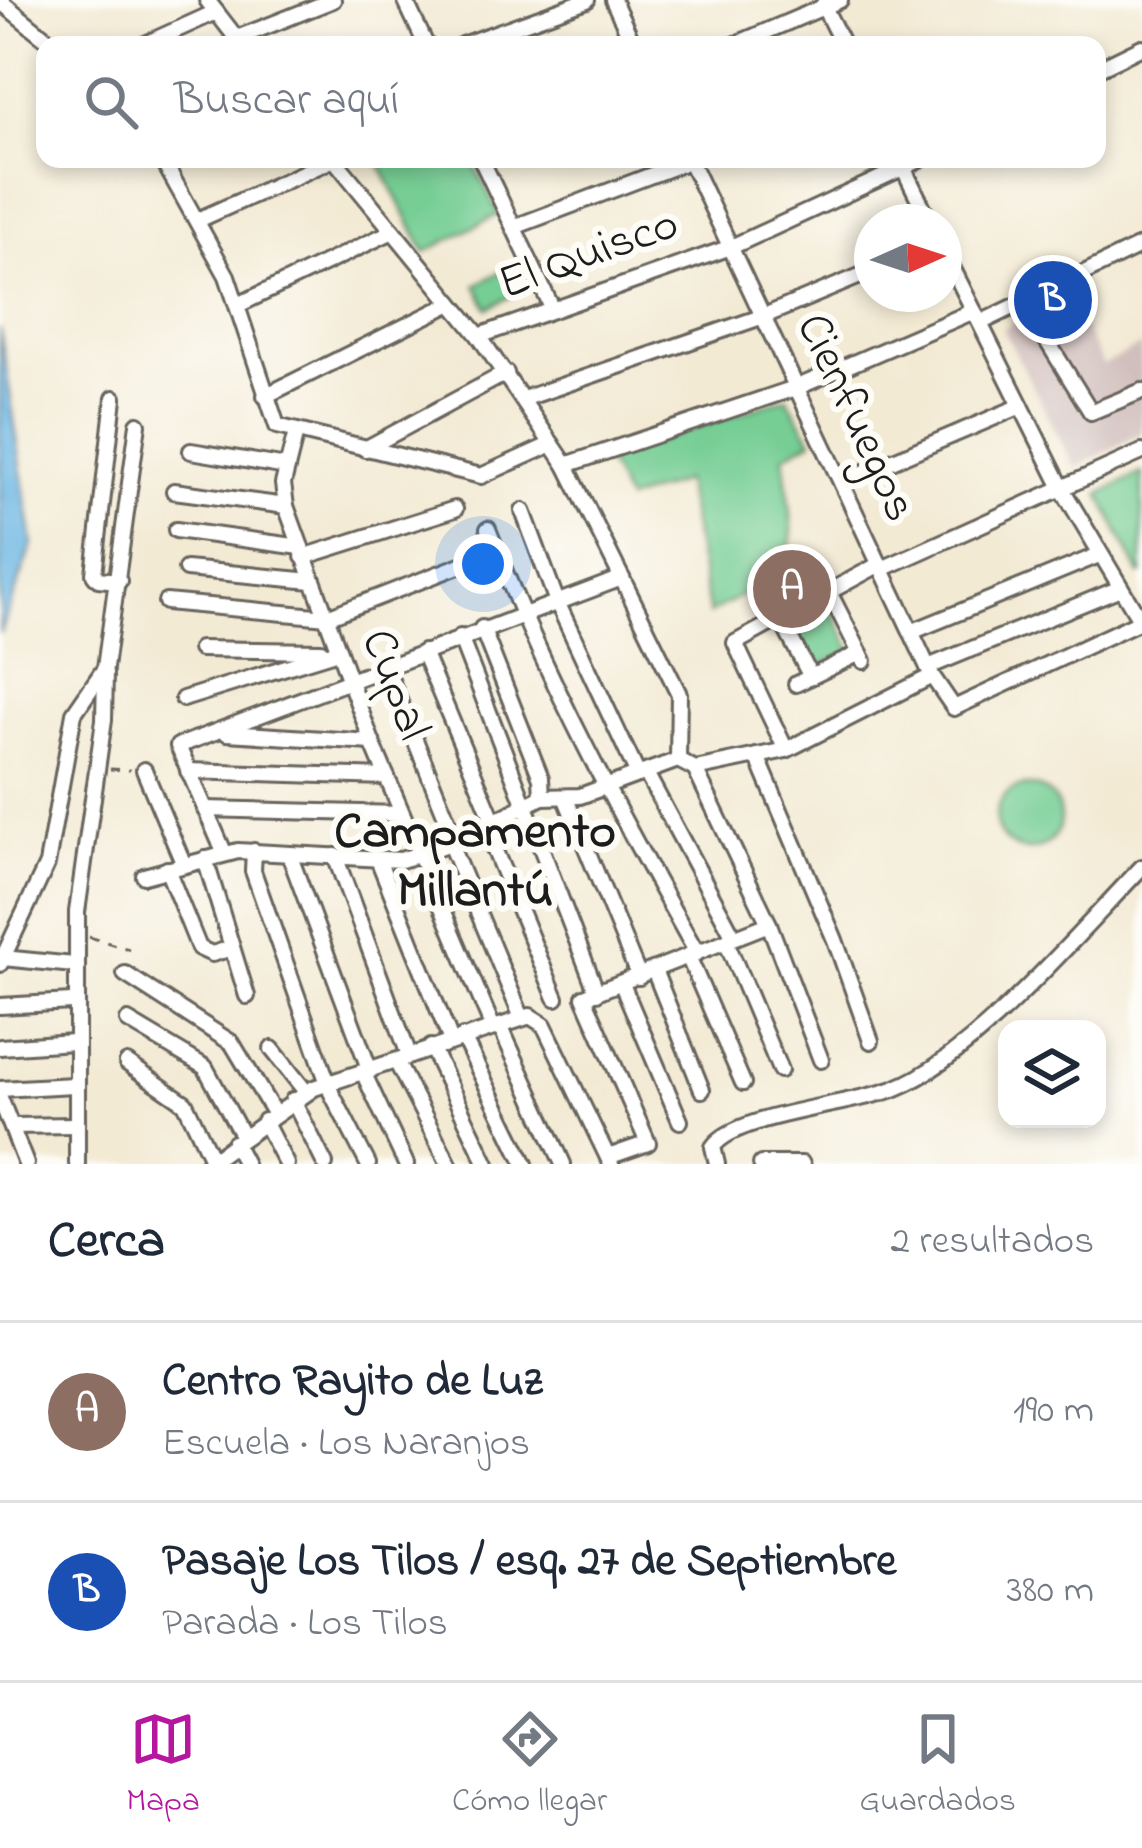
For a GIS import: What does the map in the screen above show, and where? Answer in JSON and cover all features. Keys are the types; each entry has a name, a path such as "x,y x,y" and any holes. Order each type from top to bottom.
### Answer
{"street":[{"path":"252,36 333,0"},
{"path":"405,0 422,36"},
{"path":"487,36 587,0"},
{"path":"613,0 630,36"},
{"path":"754,36 840,0"},
{"path":"7,2 44,36"},
{"path":"823,4 839,36"},
{"path":"159,36 212,6 234,36"},
{"path":"1106,65 1142,47"},
{"path":"168,168 200,220 238,305 273,422 296,432 484,476 552,444"},
{"path":"200,220 314,168"},
{"path":"341,168 479,336 566,465 679,694 678,760"},
{"path":"485,168 553,310"},
{"path":"514,227 670,168"},
{"name":"Cienfuegos","path":"695,168 930,672 954,708 1141,622"},
{"name":"El Quisco","path":"479,336 730,247 896,168"},
{"path":"903,168 921,204"},
{"path":"238,305 393,231"},
{"path":"566,465 798,387 1023,302 1142,245"},
{"path":"523,399 764,316 854,278"},
{"path":"962,287 1064,492 1141,622"},
{"path":"1023,302 1091,412 1142,391"},
{"name":"El Quisco","path":"265,396 452,303"},
{"path":"365,448 506,373"},
{"path":"114,398 94,574 98,579 119,581"},
{"path":"842,482 1021,406"},
{"path":"76,1164 74,965 104,720 105,668 138,424"},
{"name":"Cupal","path":"296,432 287,467 286,506 312,581 419,856 563,1164"},
{"path":"191,451 287,467"},
{"path":"786,750 735,643 881,567 1064,492 1142,452"},
{"path":"107,472 130,475"},
{"path":"174,490 286,506"},
{"path":"176,530 302,552 454,509"},
{"path":"524,511 556,602 730,939 780,1070"},
{"path":"488,529 521,615 604,789 693,954 742,1083"},
{"path":"911,632 1099,555"},
{"path":"166,602 327,617 461,565"},
{"path":"186,569 312,581"},
{"path":"224,852 178,746 351,685 482,628 622,578"},
{"path":"695,770 786,750 930,672 1118,589"},
{"path":"780,618 804,681 862,657 829,592"},
{"path":"482,628 541,778 542,797"},
{"path":"127,1063 184,1103 210,1161 299,1096 526,1017 544,1025 610,1161 648,1143 460,637"},
{"path":"200,649 338,651"},
{"path":"183,699 338,651"},
{"path":"423,652 556,998"},
{"path":"74,965 2,961 33,902 54,837 74,712 105,668"},
{"path":"386,668 526,1017"},
{"path":"219,732 372,742"},
{"path":"757,756 836,940 871,1041"},
{"path":"678,760 695,770 769,924 821,1060"},
{"path":"144,876 224,852 378,860 419,856 542,797 566,799 604,789 678,760"},
{"path":"138,770 184,865"},
{"path":"188,771 388,777"},
{"path":"566,799 702,1090"},
{"path":"205,809 402,814"},
{"path":"54,837 86,845"},
{"path":"254,851 253,872 331,1082 368,1164"},
{"path":"289,854 367,1073 406,1164"},
{"path":"335,856 403,1058 448,1164"},
{"path":"205,859 247,996"},
{"path":"378,860 457,1039 525,1164"},
{"path":"717,1164 713,1147 733,1130 876,1096 939,1066 1142,867"},
{"path":"167,869 199,948 212,954 232,948"},
{"path":"591,995 769,924"},
{"path":"125,974 232,1043 269,1117 286,1164"},
{"path":"622,984 680,1121"},
{"path":"0,1006 73,1001"},
{"path":"128,1021 205,1067 245,1164"},
{"path":"0,1047 73,1042"},
{"path":"430,1047 487,1164"},
{"path":"272,1049 299,1096 325,1164"},
{"path":"0,1089 74,1085"},
{"path":"0,1098 26,1164"},
{"path":"7,1124 75,1125"},
{"path":"761,1164 802,1164"}],"path":[{"path":"105,769 138,770"},
{"path":"82,935 129,949"}],"shaded area":[{"path":"1067,295 1103,365 1142,345 1142,433 1075,468 1003,329"}],"green space":[{"path":"382,168 476,168 499,214 425,252"},
{"path":"514,265 526,288 488,308 476,285"},
{"path":"787,397 812,440 784,456 792,539 788,555 763,581 709,614 684,481 626,501 605,459"},
{"path":"1142,473 1142,574 1140,575 1100,494"},
{"path":"827,600 852,650 813,670 788,622"},
{"path":"1028,786 1050,796 1060,818 1050,840 1028,850 1006,840 996,818 1006,796"}],"water":[{"path":"0,328 33,544 0,634"}],"place":[{"name":"Pasaje Los Tilos / esq. 27 de Septiembre","path":"1053,300"},
{"name":"Centro Rayito de Luz","path":"792,589"}],"district":[{"name":"Campamento Millantú","path":"475,862"}]}
